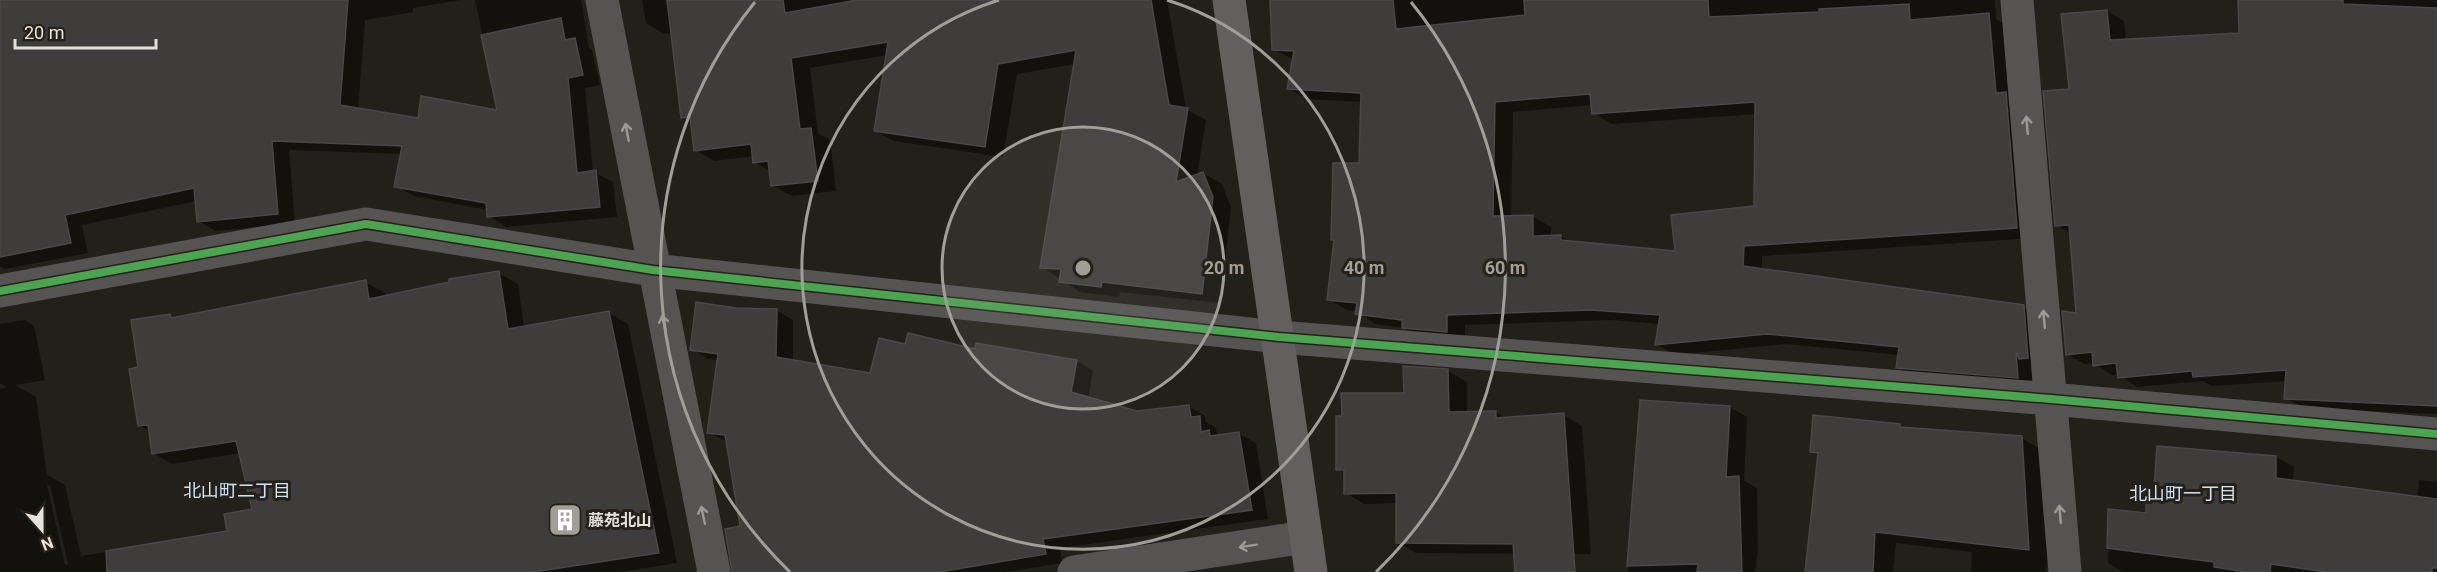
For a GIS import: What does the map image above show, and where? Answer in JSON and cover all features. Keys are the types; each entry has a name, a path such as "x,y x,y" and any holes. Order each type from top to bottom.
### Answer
{"street":[{"path":"602,0 653,270 714,572"},
{"path":"1229,0 1311,572"},
{"path":"2017,0 2065,572"},
{"path":"0,291 366,224 653,270 1279,338 2050,399 2437,434"},
{"path":"1074,572 1306,537"}],"building":[{"path":"0,0 348,0 340,105 418,118 421,96 497,110 481,35 561,18 565,40 575,38 583,75 568,78 577,173 596,170 600,207 487,217 486,203 394,187 402,146 272,141 278,214 197,222 194,188 65,215 71,243 0,257"},
{"path":"667,0 783,0 785,13 857,0 1151,0 1169,105 1188,108 1176,182 1203,172 1213,197 1202,294 1102,282 1101,287 1059,282 1061,269 1040,268 1076,50 998,64 985,147 874,131 888,42 791,58 800,129 811,128 818,181 771,186 768,161 753,163 751,144 694,151 690,117 681,118"},
{"path":"1270,0 1393,0 1396,29 1525,15 1524,0 1708,0 1709,17 1819,12 1819,9 1909,4 1910,20 1989,13 1996,93 2006,92 2017,228 1744,246 1743,266 2024,305 2028,358 2019,359 2016,352 2018,378 1896,368 1899,347 1767,334 1655,345 1660,315 1591,310 1447,315 1447,332 1402,328 1402,320 1355,314 1357,303 1327,300 1334,240 1331,240 1333,163 1359,163 1361,93 1287,89 1294,51 1272,50","holes":["1590,94 1592,114 1755,102 1754,206 1671,215 1675,251 1561,240 1561,235 1533,236 1533,215 1493,216 1495,102"]},
{"path":"2238,0 2343,0 2343,4 2437,8 2437,406 2284,399 2286,370 2193,377 2192,371 2118,378 2116,363 2093,366 2092,352 2066,355 2062,311 2076,313 2069,225 2055,226 2043,91 2069,89 2061,14 2107,10 2110,40 2239,33"},
{"path":"499,271 508,329 609,311 659,553 533,572 107,572 106,551 227,531 224,514 252,509 236,441 152,454 148,425 138,426 129,369 138,367 131,320 170,314 171,318 366,280 369,299 449,282 449,279"},
{"path":"696,302 736,308 777,309 776,357 870,373 879,338 905,344 908,333 975,349 976,343 1077,360 1071,392 1137,411 1189,405 1191,417 1200,416 1201,432 1209,430 1210,436 1239,432 1252,510 1043,539 1046,554 939,572 732,572 725,529 740,526 725,435 707,433 718,354 690,350"},
{"path":"1403,366 1448,369 1449,412 1496,411 1496,418 1564,413 1575,572 1515,572 1513,544 1396,543 1396,493 1344,494 1344,470 1336,470 1336,416 1342,416 1341,393 1404,393"},
{"path":"1640,400 1730,406 1726,477 1739,476 1742,572 1697,572 1698,564 1627,566"},
{"path":"1813,415 1900,424 1900,427 2022,436 2029,550 1875,532 1873,572 1805,572 1818,453 1810,452"},
{"path":"2157,446 2276,456 2276,478 2437,499 2437,568 2432,568 2432,572 2327,572 2271,564 2270,572 2247,572 2214,567 2214,562 2107,548 2108,509 2146,513 2146,501 2153,502"}],"cycle path":[{"path":"0,291 366,224 653,270 1279,337 2051,399 2437,434"}],"place":[{"name":"藤苑北山","path":"565,520"}],"district":[{"name":"北山町二丁目","path":"237,491"},
{"name":"北山町一丁目","path":"2183,494"}]}
